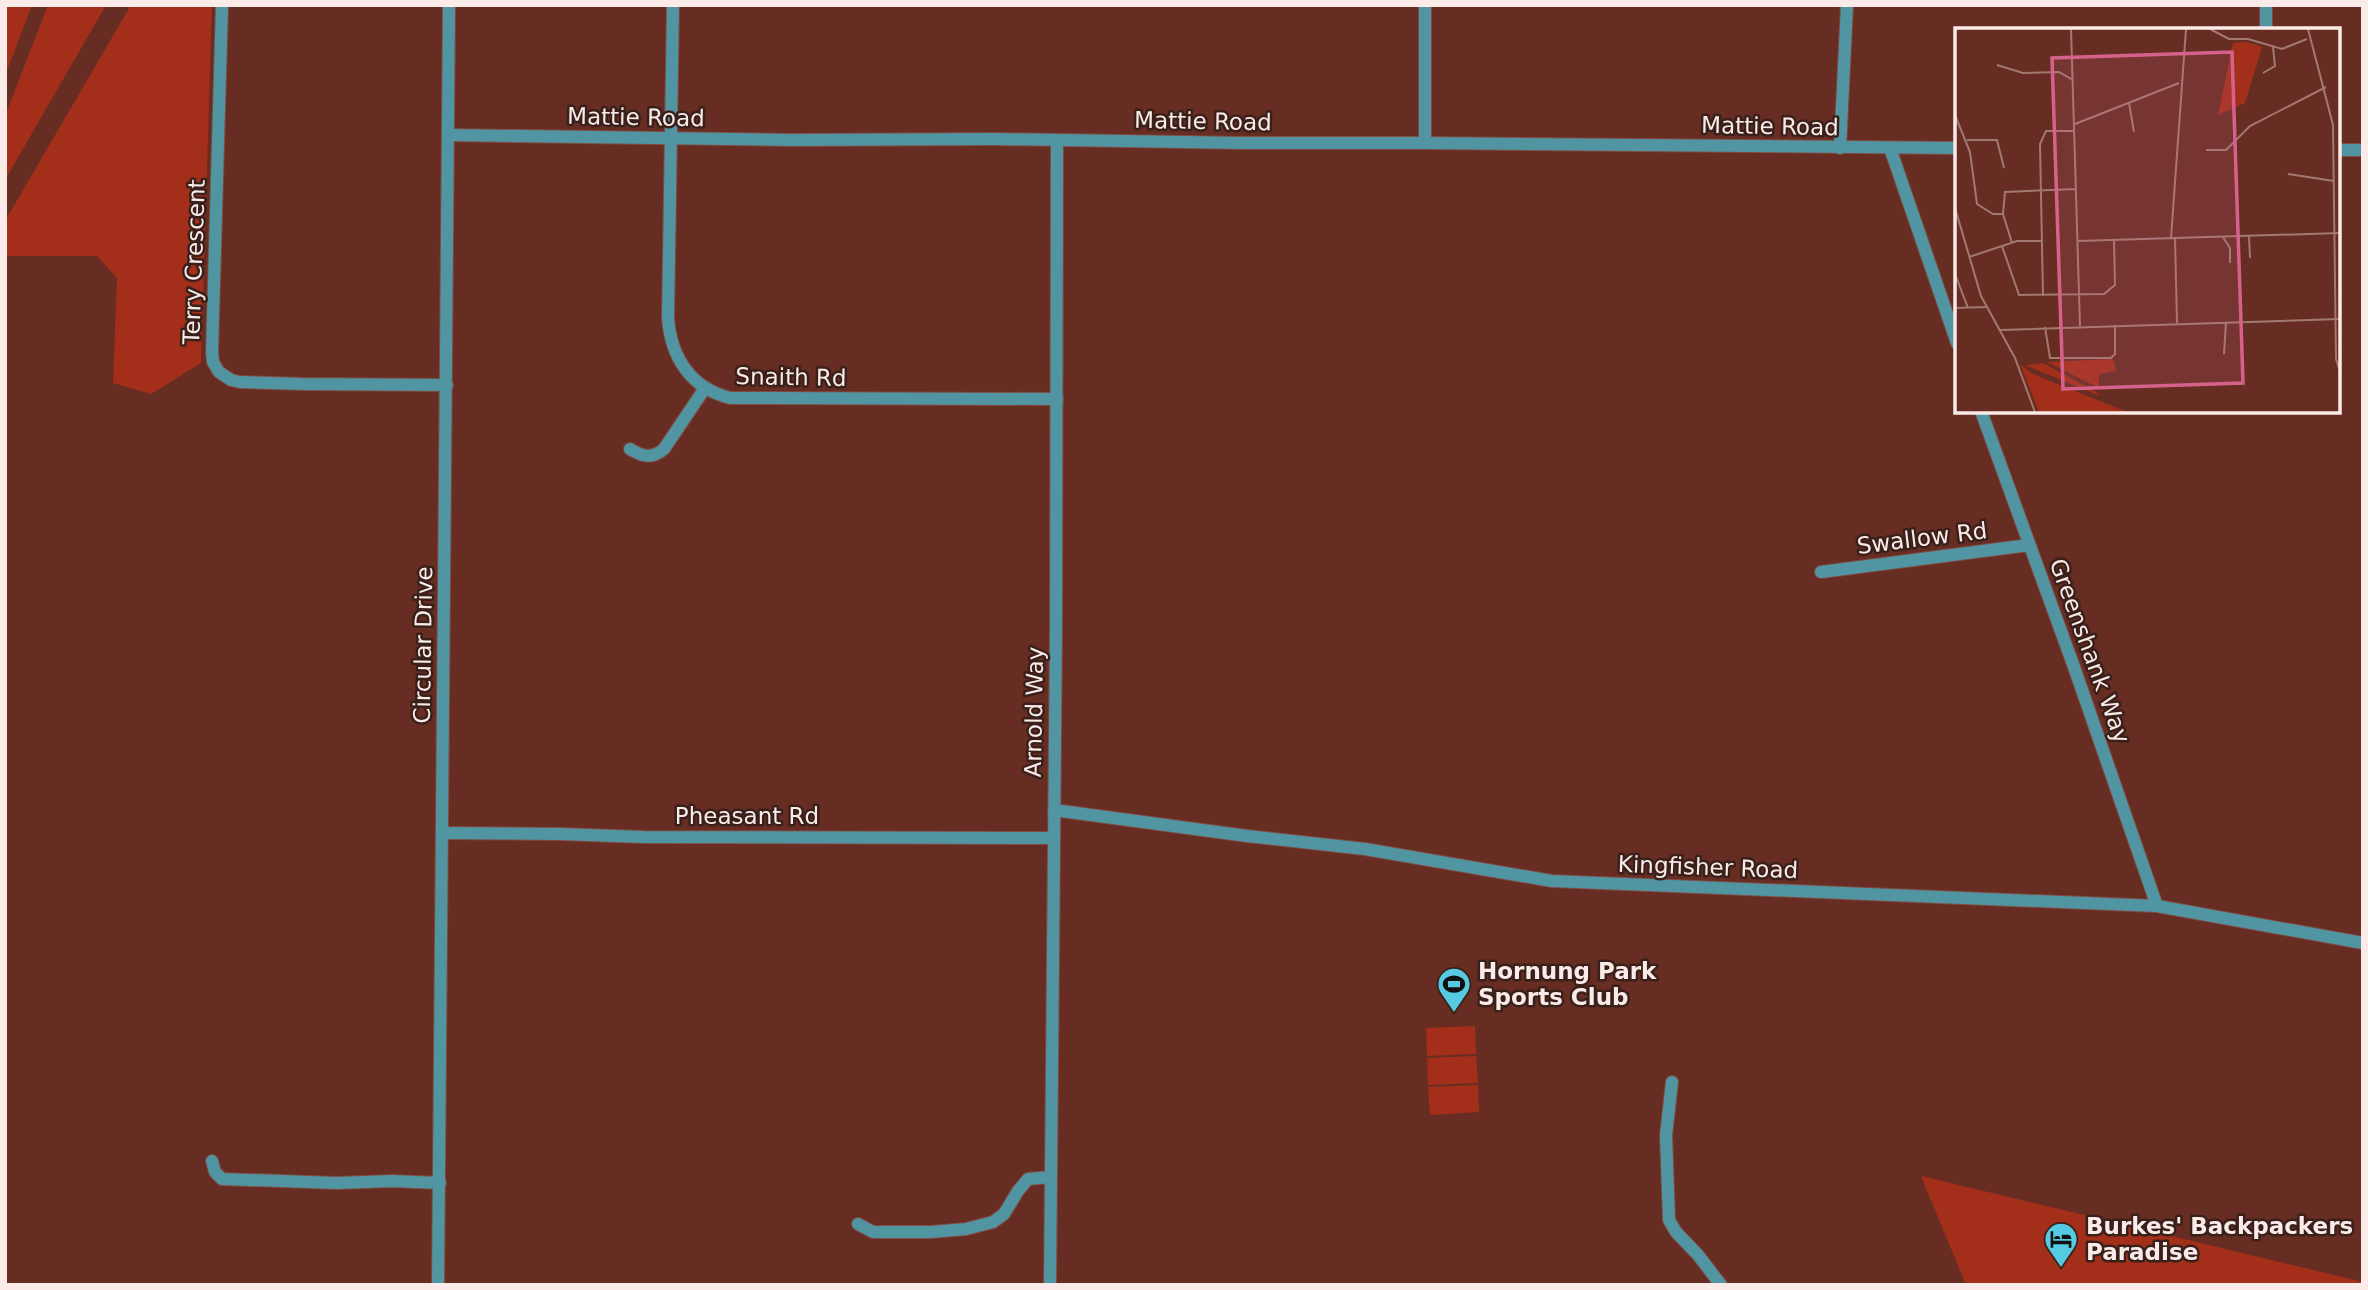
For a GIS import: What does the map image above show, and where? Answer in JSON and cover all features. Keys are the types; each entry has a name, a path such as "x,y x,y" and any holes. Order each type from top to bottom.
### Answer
{"street":[{"name":"Terry Crescent","path":"222,5 212,352 215,366 226,377 240,382 447,385"},
{"name":"Circular Drive","path":"438,1285 449,5"},
{"name":"Snaith Rd","path":"673,5 669,337 674,351 688,373 715,394 730,398 1057,399"},
{"path":"1425,143 1426,5"},
{"path":"1840,148 1847,5"},
{"path":"2266,5 2266,28"},
{"name":"Mattie Road","path":"448,135 1955,148"},
{"name":"Arnold Way","path":"1050,1285 1057,141"},
{"path":"1889,148 1955,337"},
{"path":"2340,150 2363,150"},
{"path":"630,449 638,454 656,456 664,449 705,388"},
{"name":"Greenshank Way","path":"1982,413 2157,906"},
{"name":"Swallow Rd","path":"1821,572 2029,545"},
{"name":"Kingfisher Road","path":"1054,810 1365,849 1552,881 2157,906 2363,943"},
{"name":"Pheasant Rd","path":"442,833 643,837 1053,838"},
{"path":"1672,1082 1666,1135 1669,1220 1675,1232 1698,1255 1721,1285"},
{"path":"212,1161 215,1172 222,1179 440,1183"},
{"path":"858,1224 873,1231 900,1233 966,1229 993,1222 1004,1214 1017,1191 1028,1179 1051,1177"}],"shaded area":[{"path":"5,5 32,5 5,76"},
{"path":"48,5 106,5 5,180 5,116"},
{"path":"131,5 212,5 201,363 151,394 113,383 117,278 97,256 5,256 5,221"},
{"path":"1475,1026 1476,1054 1427,1056 1426,1028"},
{"path":"1476,1056 1478,1083 1428,1085 1427,1058"},
{"path":"1478,1085 1479,1112 1430,1115 1428,1087"},
{"path":"1921,1176 2363,1282 2363,1285 1966,1285"}],"place":[{"name":"Hornung Park Sports Club","path":"1454,1014"},
{"name":"Burkes' Backpackers Paradise","path":"2061,1269"}]}
